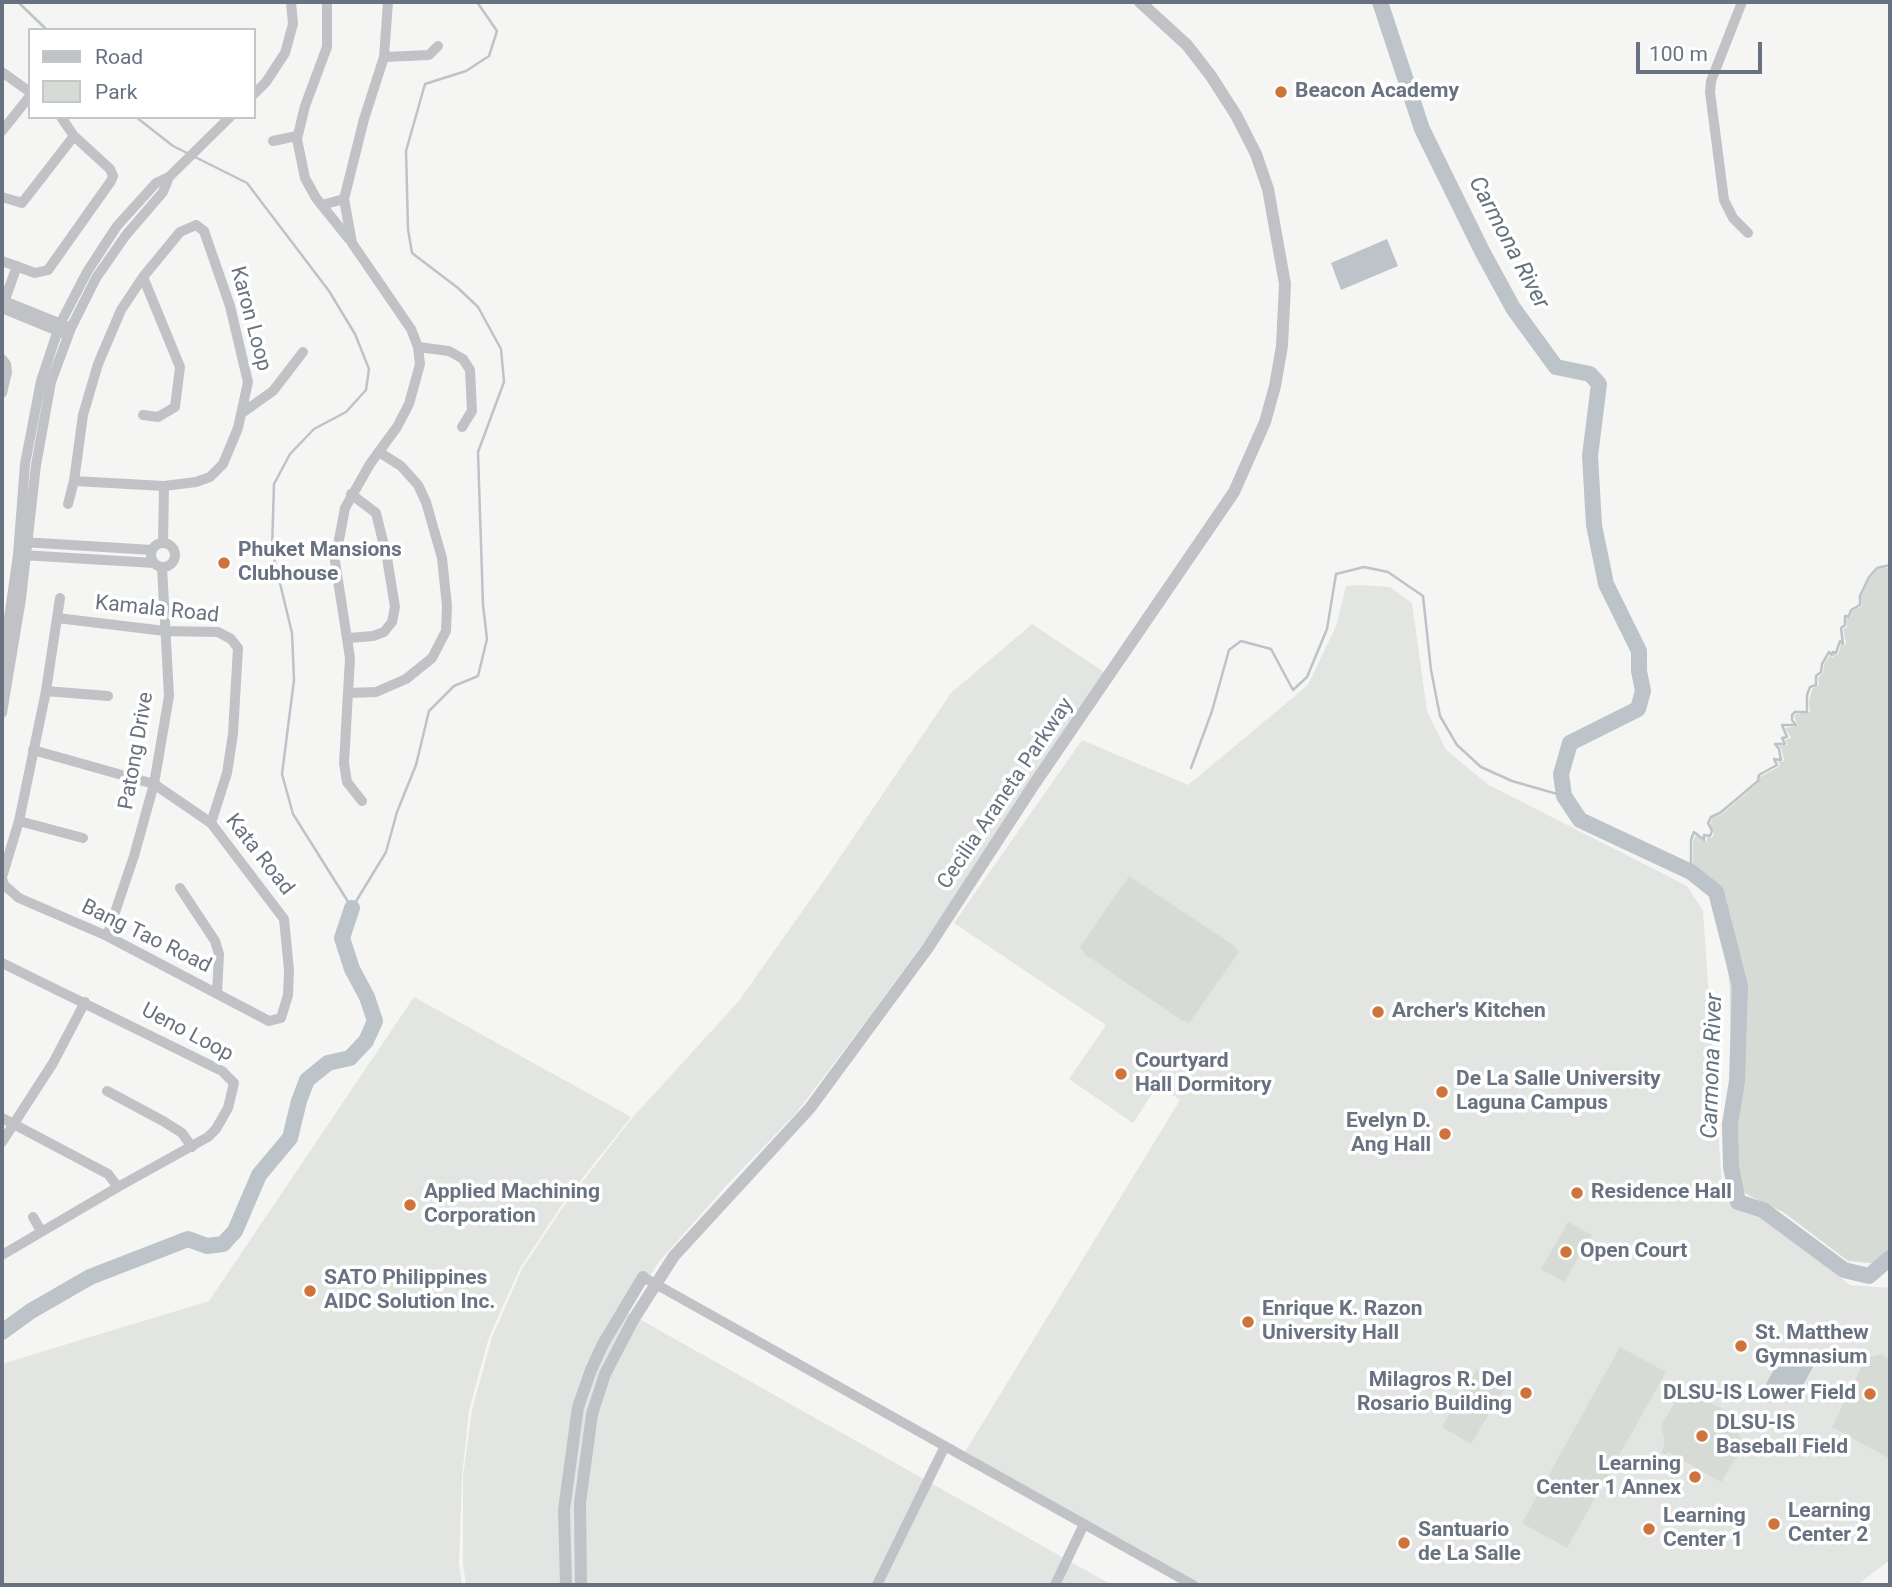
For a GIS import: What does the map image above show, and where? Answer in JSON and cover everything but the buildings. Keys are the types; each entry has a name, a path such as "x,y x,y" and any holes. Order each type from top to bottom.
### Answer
{"street":[{"path":"256,92 285,53 293,24 290,2"},
{"path":"327,2 327,47 297,136 305,178 411,329 418,347 420,364 409,404 397,427 351,494 345,508 335,561 338,591 349,638 344,764 348,782 362,801"},
{"path":"352,243 344,199 364,119 384,57 388,2"},
{"name":"Cecilia Araneta Parkway","path":"566,1585 564,1510 578,1407 603,1344 649,1280 810,1108 906,978 1035,783 1234,492 1265,422 1282,346 1285,284 1268,189 1256,153 1211,76 1187,45 1140,2"},
{"path":"1742,2 1711,81 1710,92 1724,200 1733,218 1748,233"},
{"path":"384,57 429,55 438,47"},
{"path":"2,72 28,92"},
{"path":"2,131 28,97"},
{"path":"2,261 35,273 48,270 111,181 113,176 110,169 74,136 62,119"},
{"path":"2,713 23,542 51,382 64,330 126,235 163,192 172,173 228,119"},
{"path":"2,197 22,203 74,136"},
{"path":"273,141 297,136"},
{"path":"322,205 344,199"},
{"name":"Karon Loop","path":"196,225 204,230 230,306 248,382 238,429 223,464 210,477 197,482 164,486 74,481 83,415 98,364 121,310 144,277 180,232 196,225"},
{"path":"17,266 3,306 64,330"},
{"path":"142,415 159,417 175,407 180,367 144,277"},
{"path":"418,347 449,351 463,359 470,370 471,411 462,427"},
{"path":"242,413 273,391 303,352"},
{"path":"2,359 7,372 2,393"},
{"path":"348,693 376,692 406,679 432,658 446,631 447,606 442,558 426,502 418,485 401,466 379,453"},
{"path":"68,504 74,481"},
{"path":"163,543 164,486"},
{"path":"349,638 384,632 392,622 396,607 376,513 351,494"},
{"path":"23,542 152,551"},
{"path":"23,555 158,565 172,563 175,556 170,546 163,543 156,545 152,551 151,557 158,565"},
{"path":"2,667 23,555"},
{"name":"Patong Drive","path":"107,936 134,856 154,784 169,696 158,565"},
{"path":"2,877 19,821 46,691 60,598"},
{"name":"Kamala Road","path":"57,618 165,631 218,632 231,639 238,648 233,734 227,773 211,823"},
{"path":"46,691 108,696"},
{"name":"Kata Road","path":"33,750 154,784 211,823 284,919 289,970 288,995 281,1018"},
{"path":"19,821 83,838"},
{"name":"Bang Tao Road","path":"2,877 4,885 19,898 107,936 269,1021 281,1018"},
{"path":"180,888 215,941 219,954 217,993"},
{"name":"Ueno Loop","path":"2,963 229,1076 234,1083 234,1091 221,1120 208,1138 2,1255"},
{"path":"2,1142 53,1063 85,1002"},
{"path":"107,1091 182,1133 192,1147"},
{"path":"2,1118 108,1174 118,1187"},
{"path":"33,1217 41,1231"},
{"path":"649,1280 1193,1585"},
{"name":"Cecilia Araneta Parkway","path":"581,1585 580,1503 592,1414 605,1374 649,1280"},
{"path":"877,1585 945,1446"},
{"path":"1055,1585 1084,1524"}],"shaded area":[{"path":"1387,239 1398,266 1341,290 1331,263"},
{"name":"De La Salle University Laguna Campus","path":"1346,586 1390,587 1412,603 1427,711 1446,750 1489,785 1687,886 1703,911 1722,1187 1850,1285 1890,1288 1890,1560 1857,1585 1189,1585 960,1460 1180,1100 1158,1085 1133,1123 1069,1079 1106,1025 954,923 1082,740 1188,785 1308,685 1336,626"},
{"path":"1032,624 1104,672 927,938 863,1025 797,1112 726,1186 658,1263 627,1312 1112,1585 466,1585 463,1564 463,1477 472,1410 492,1337 522,1269 565,1204 633,1117 738,1002 951,693"},
{"path":"414,997 631,1117 565,1200 520,1268 489,1337 469,1410 462,1477 459,1564 462,1585 2,1585 2,1368 5,1363 209,1301"},
{"path":"1784,1351 1813,1367 1794,1401 1765,1386"}],"green space":[{"path":"1890,567 1890,1265 1848,1261 1783,1212 1735,1186 1731,1124 1730,987 1717,892 1693,870 1693,841 1696,835 1703,841 1707,841 1707,837 1712,838 1712,818 1721,815 1758,783 1760,777 1778,767 1780,764 1777,761 1784,760 1781,748 1777,746 1788,745 1785,740 1791,738 1785,728 1798,726 1794,716 1797,714 1810,712 1812,689 1819,685 1818,678 1823,673 1824,664 1830,655 1833,658 1834,654 1838,655 1841,644 1844,646 1846,643 1843,629 1847,627 1846,617 1851,617 1852,611 1862,606 1861,597 1870,578 1878,569"},
{"path":"1129,876 1233,945 1239,952 1189,1023 1086,955 1080,947"},
{"name":"Open Court","path":"1568,1222 1592,1235 1564,1282 1541,1269"},
{"path":"1620,1347 1666,1372 1567,1548 1522,1523"},
{"name":"DLSU-IS Lower Field","path":"1882,1354 1890,1360 1890,1459 1832,1427 1866,1358"},
{"path":"1477,1369 1506,1386 1471,1444 1442,1427"},
{"name":"DLSU-IS Baseball Field","path":"1682,1390 1730,1412 1734,1419 1741,1440 1740,1451 1721,1482 1668,1452 1666,1455 1662,1452 1665,1440 1661,1426"}],"waterway":[{"path":"18,2 45,28"},
{"path":"193,156 247,183 329,291 355,334 369,369 366,390 346,412 314,429 290,454 274,484 272,550 292,633 294,680 282,774 293,814 352,908 386,852 397,812 416,765 429,711 454,686 478,676 487,639 483,605 478,452 504,382 501,349 478,307 412,253 408,229 406,151 425,84 466,71 489,56 497,31 477,2"},
{"name":"Carmona River","path":"1380,2 1422,129 1513,308 1556,367 1590,374 1599,384 1590,456 1594,525 1606,584 1639,651 1643,691 1638,709 1570,743 1561,774 1564,796 1580,820 1691,872 1716,892 1740,986 1737,1081 1730,1124 1731,1167 1738,1202 1763,1210 1844,1270 1869,1276 1890,1258"},
{"path":"139,119 173,146 187,153"},
{"path":"1691,872 1691,840 1694,832 1704,840 1704,835 1710,836 1712,831 1708,823 1711,817 1720,813 1758,781 1759,775 1777,765 1774,759 1781,760 1775,744 1785,744 1782,738 1787,737 1782,725 1796,725 1792,715 1795,712 1807,712 1807,695 1810,687 1816,685 1816,676 1821,672 1822,664 1829,652 1832,655 1833,652 1836,653 1840,641 1843,644 1841,628 1845,625 1845,616 1849,616 1851,610 1860,605 1860,596 1869,577 1877,568 1890,565"},
{"path":"1191,768 1212,711 1229,650 1241,641 1271,649 1293,690 1307,677 1327,629 1336,574 1364,567 1388,572 1423,596 1431,670 1440,716 1457,745 1481,767 1512,781 1564,796"},
{"path":"2,1332 31,1311 90,1277 188,1239 207,1246 223,1244 235,1231 259,1175 290,1138 307,1080 328,1063 350,1058 366,1041 375,1021 367,997 352,969 342,938 352,908"}],"place":[{"name":"Beacon Academy","path":"1281,92"},
{"name":"Phuket Mansions Clubhouse","path":"224,563"},
{"name":"Archer's Kitchen","path":"1378,1012"},
{"name":"Courtyard Hall Dormitory","path":"1121,1074"},
{"name":"De La Salle University Laguna Campus","path":"1442,1092"},
{"name":"Evelyn D. Ang Hall","path":"1445,1134"},
{"name":"Residence Hall","path":"1577,1193"},
{"name":"Applied Machining Corporation","path":"410,1205"},
{"name":"Open Court","path":"1566,1252"},
{"name":"SATO Philippines AIDC Solution Inc.","path":"310,1291"},
{"name":"Enrique K. Razon University Hall","path":"1248,1322"},
{"name":"St. Matthew Gymnasium","path":"1741,1346"},
{"name":"Milagros R. Del Rosario Building","path":"1526,1393"},
{"name":"DLSU-IS Lower Field","path":"1870,1394"},
{"name":"DLSU-IS Baseball Field","path":"1702,1436"},
{"name":"Learning Center 1 Annex","path":"1695,1477"},
{"name":"Learning Center 2","path":"1774,1524"},
{"name":"Learning Center 1","path":"1649,1529"},
{"name":"Santuario de La Salle","path":"1404,1543"}]}
